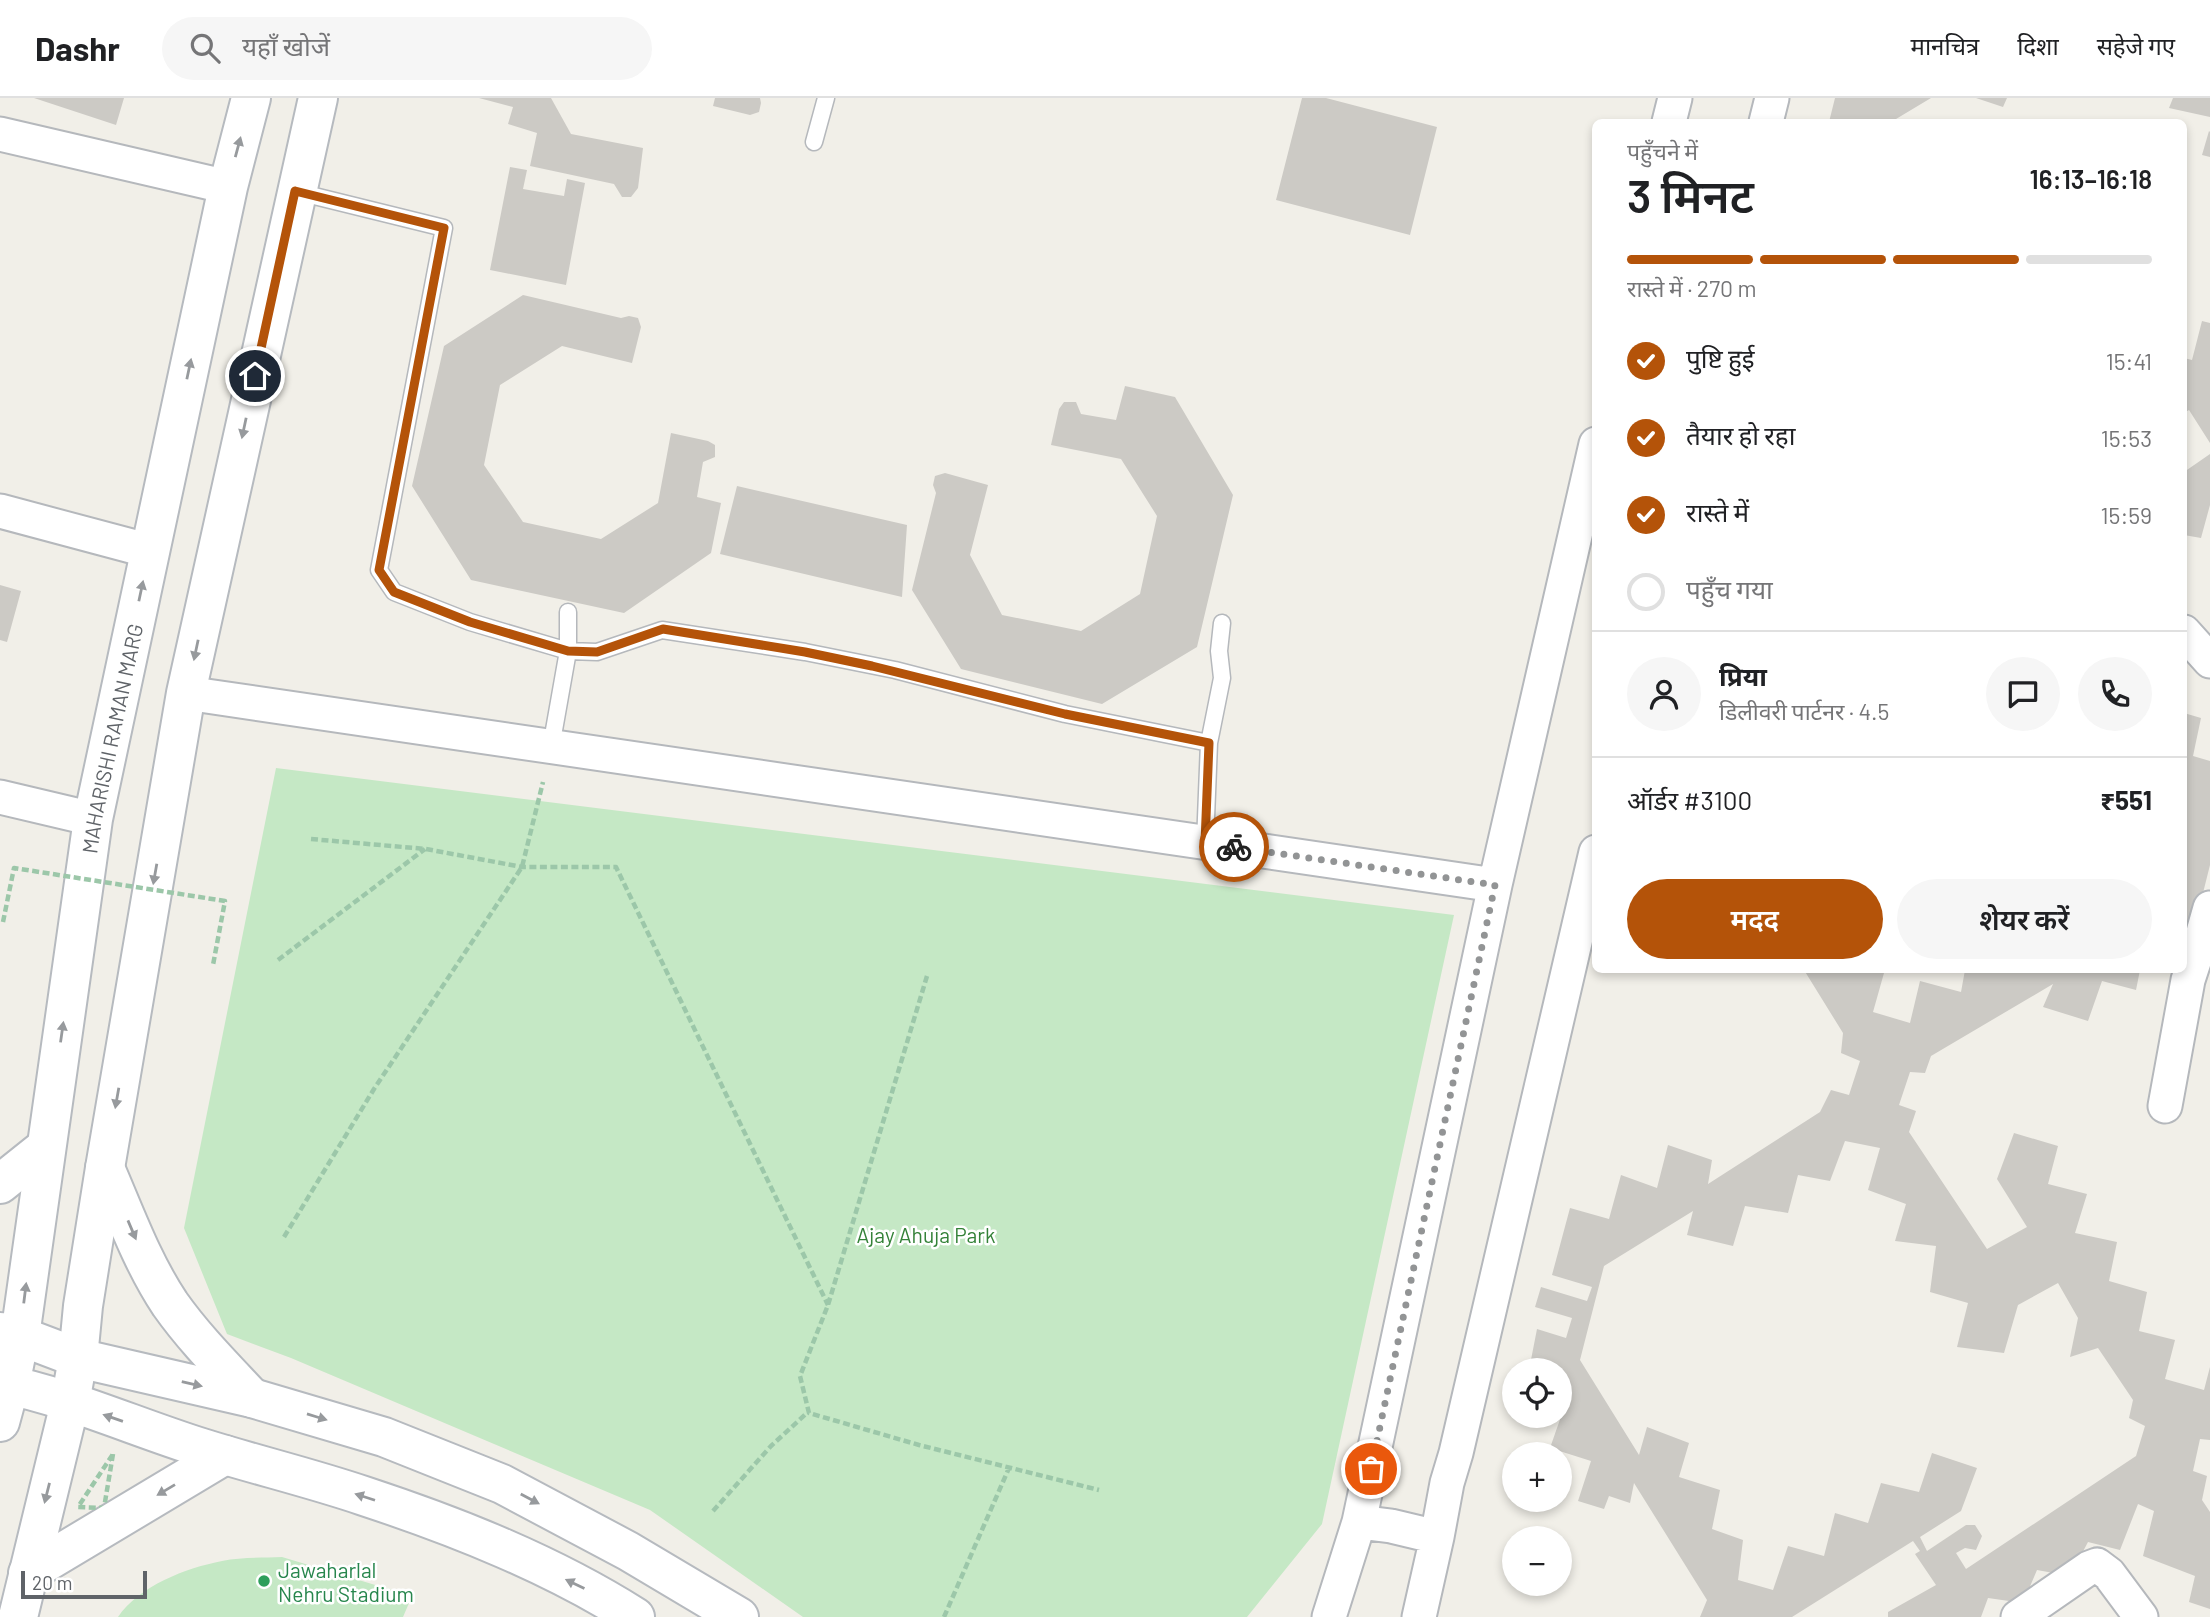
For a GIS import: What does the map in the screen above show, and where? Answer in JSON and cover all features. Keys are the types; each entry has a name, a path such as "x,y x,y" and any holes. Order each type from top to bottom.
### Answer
{"main road":[{"name":"MAHARISHI RAMAN MARG","path":"0,1422 10,1334 45,1148 93,819 228,187 251,98"},
{"path":"18,1617 70,1403 105,1168 186,693 295,191 318,98"},
{"path":"0,1184 45,1148"},
{"path":"105,1168 144,1259 170,1304 208,1351 252,1398"},
{"path":"10,1334 78,1358 252,1398 384,1437 502,1484 628,1551 739,1617"},
{"path":"5,1384 363,1496 486,1539 606,1599 635,1617"},
{"path":"28,1573 225,1455"}],"street":[{"path":"1670,119 1675,98"},
{"path":"1767,119 1772,98"},
{"path":"0,134 228,187"},
{"path":"1327,1612 1359,1522 1495,885 1592,461"},
{"path":"0,511 149,551"},
{"path":"2187,635 2210,661"},
{"path":"186,693 1495,885"},
{"path":"0,797 93,819"},
{"path":"1419,1617 1447,1483 1592,869"},
{"path":"2165,1106 2188,980 2205,945 2210,908"},
{"path":"1359,1522 1391,1526 1437,1537"},
{"path":"2018,1617 2097,1565 2109,1574 2141,1617"}],"lane":[{"path":"814,142 826,98"},
{"path":"295,191 444,228 379,570 394,592 470,622 568,651 597,652 663,629 895,670 1065,714 1209,743"},
{"path":"551,747 568,651 568,612"},
{"path":"1205,843 1209,743 1222,678 1219,651 1222,623"}],"path":[{"path":"284,1237 374,1089 522,867 551,747"},
{"path":"311,839 426,849 522,867 616,867 828,1305"},
{"path":"278,960 426,849"},
{"path":"3,922 14,868 225,901 214,965"},
{"path":"927,976 828,1305 800,1376 808,1411 919,1446 1099,1490"},
{"path":"713,1510 771,1446 808,1411"},
{"path":"944,1617 1009,1468"}],"green space":[{"name":"Ajay Ahuja Park","path":"276,768 1454,915 1322,1524 1247,1617 803,1617 650,1510 291,1358 227,1334 184,1228"},
{"name":"Jawaharlal Nehru Stadium","path":"282,1557 412,1596 403,1617 118,1617 138,1596 179,1574 229,1560"}],"building":[{"path":"34,98 124,98 116,125"},
{"path":"479,98 551,98 571,134 643,148 638,188 631,197 622,197 614,184 530,166 537,133 508,124 513,107"},
{"path":"715,98 760,98 761,103 759,112 750,115 713,106"},
{"path":"1302,98 1326,98 1437,127 1410,235 1276,200"},
{"path":"1835,98 1931,98 1896,119 1830,119"},
{"path":"1976,98 2007,98 2003,107"},
{"path":"2173,98 2210,98 2210,117 2169,108"},
{"path":"2210,132 2210,157 2202,155"},
{"path":"510,167 527,170 523,189 564,196 567,179 585,183 566,285 490,270"},
{"path":"523,295 621,318 638,318 641,327 632,363 562,346 500,385 484,465 523,522 601,539 658,503 671,433 715,445 715,457 703,462 697,497 721,503 711,553 624,613 471,580 412,486 444,346"},
{"path":"2202,321 2210,323 2210,443 2189,410 2187,411 2187,359 2192,360"},
{"path":"1125,386 1175,397 1233,495 1197,647 1102,704 961,669 912,590 936,493 933,485 935,476 945,473 988,485 970,555 1002,615 1081,631 1140,594 1157,516 1121,459 1051,445 1059,409 1064,402 1076,402 1081,414 1116,420"},
{"path":"2210,454 2210,505 2201,538 2187,536 2187,470"},
{"path":"737,486 907,525 902,597 720,554"},
{"path":"0,585 21,591 7,642 0,640"},
{"path":"2187,714 2201,718 2193,756 2210,761 2210,865 2187,957"},
{"path":"1806,973 1884,973 1873,1012 1910,1023 1920,981 1961,992 1964,973 2139,973 2136,990 2102,981 2088,1021 2043,1007 2053,984 1931,1056 1925,1073 1910,1072 1899,1105 1916,1111 1909,1132 1987,1249 2027,1227 1997,1179 2014,1133 2058,1146 2048,1184 2087,1194 2075,1233 2117,1242 2109,1281 2147,1292 2139,1331 2175,1340 2165,1379 2204,1390 2210,1367 2210,1440 2200,1439 2193,1471 2207,1476 2202,1500 2210,1512 2210,1609 2189,1602 2195,1576 2143,1556 2154,1511 2138,1504 2120,1550 2088,1542 2070,1576 2037,1570 2023,1603 1988,1598 1981,1617 1888,1617 1888,1612 1936,1585 1915,1554 1920,1551 1913,1541 1792,1617 1700,1617 1707,1600 1634,1483 1630,1503 1609,1496 1604,1509 1578,1501 1591,1461 1572,1455 1572,1442 1552,1442 1557,1428 1572,1428 1572,1358 1531,1358 1537,1329 1566,1338 1572,1318 1535,1307 1541,1287 1587,1301 1592,1287 1552,1275 1570,1208 1609,1219 1621,1175 1657,1188 1668,1145 1712,1160 1708,1184 1820,1112 1831,1090 1849,1095 1860,1061 1841,1053 1843,1033","holes":["1845,1141 1880,1148 1868,1190 1906,1204 1895,1241 1936,1246 1930,1292 1968,1303 1957,1347 2004,1353 2018,1305 2058,1283 2078,1318 2070,1357 2098,1348 2133,1400 2129,1418 2145,1426 2136,1456 1966,1569 1956,1553 1965,1548 1976,1550 1982,1536 1975,1525 1966,1525 1927,1551 1920,1537 1961,1511 1977,1468 1932,1453 1919,1492 1881,1483 1868,1523 1835,1513 1824,1556 1788,1546 1773,1590 1738,1580 1743,1540 1712,1529 1720,1490 1679,1477 1689,1443 1647,1427 1639,1455 1580,1360 1604,1266 1693,1211 1687,1235 1733,1246 1745,1206 1788,1213 1798,1175 1830,1181"]}],"way so far":[{"path":"1234,847 1495,885 1371,1469"}],"place":[{"name":"Jawaharlal Nehru Stadium","path":"264,1581"}],"route":[{"path":"255,376 295,191 444,228 379,570 394,592 470,622 568,651 597,652 663,629 895,670 1065,714 1209,743 1205,843 1234,847"}]}
